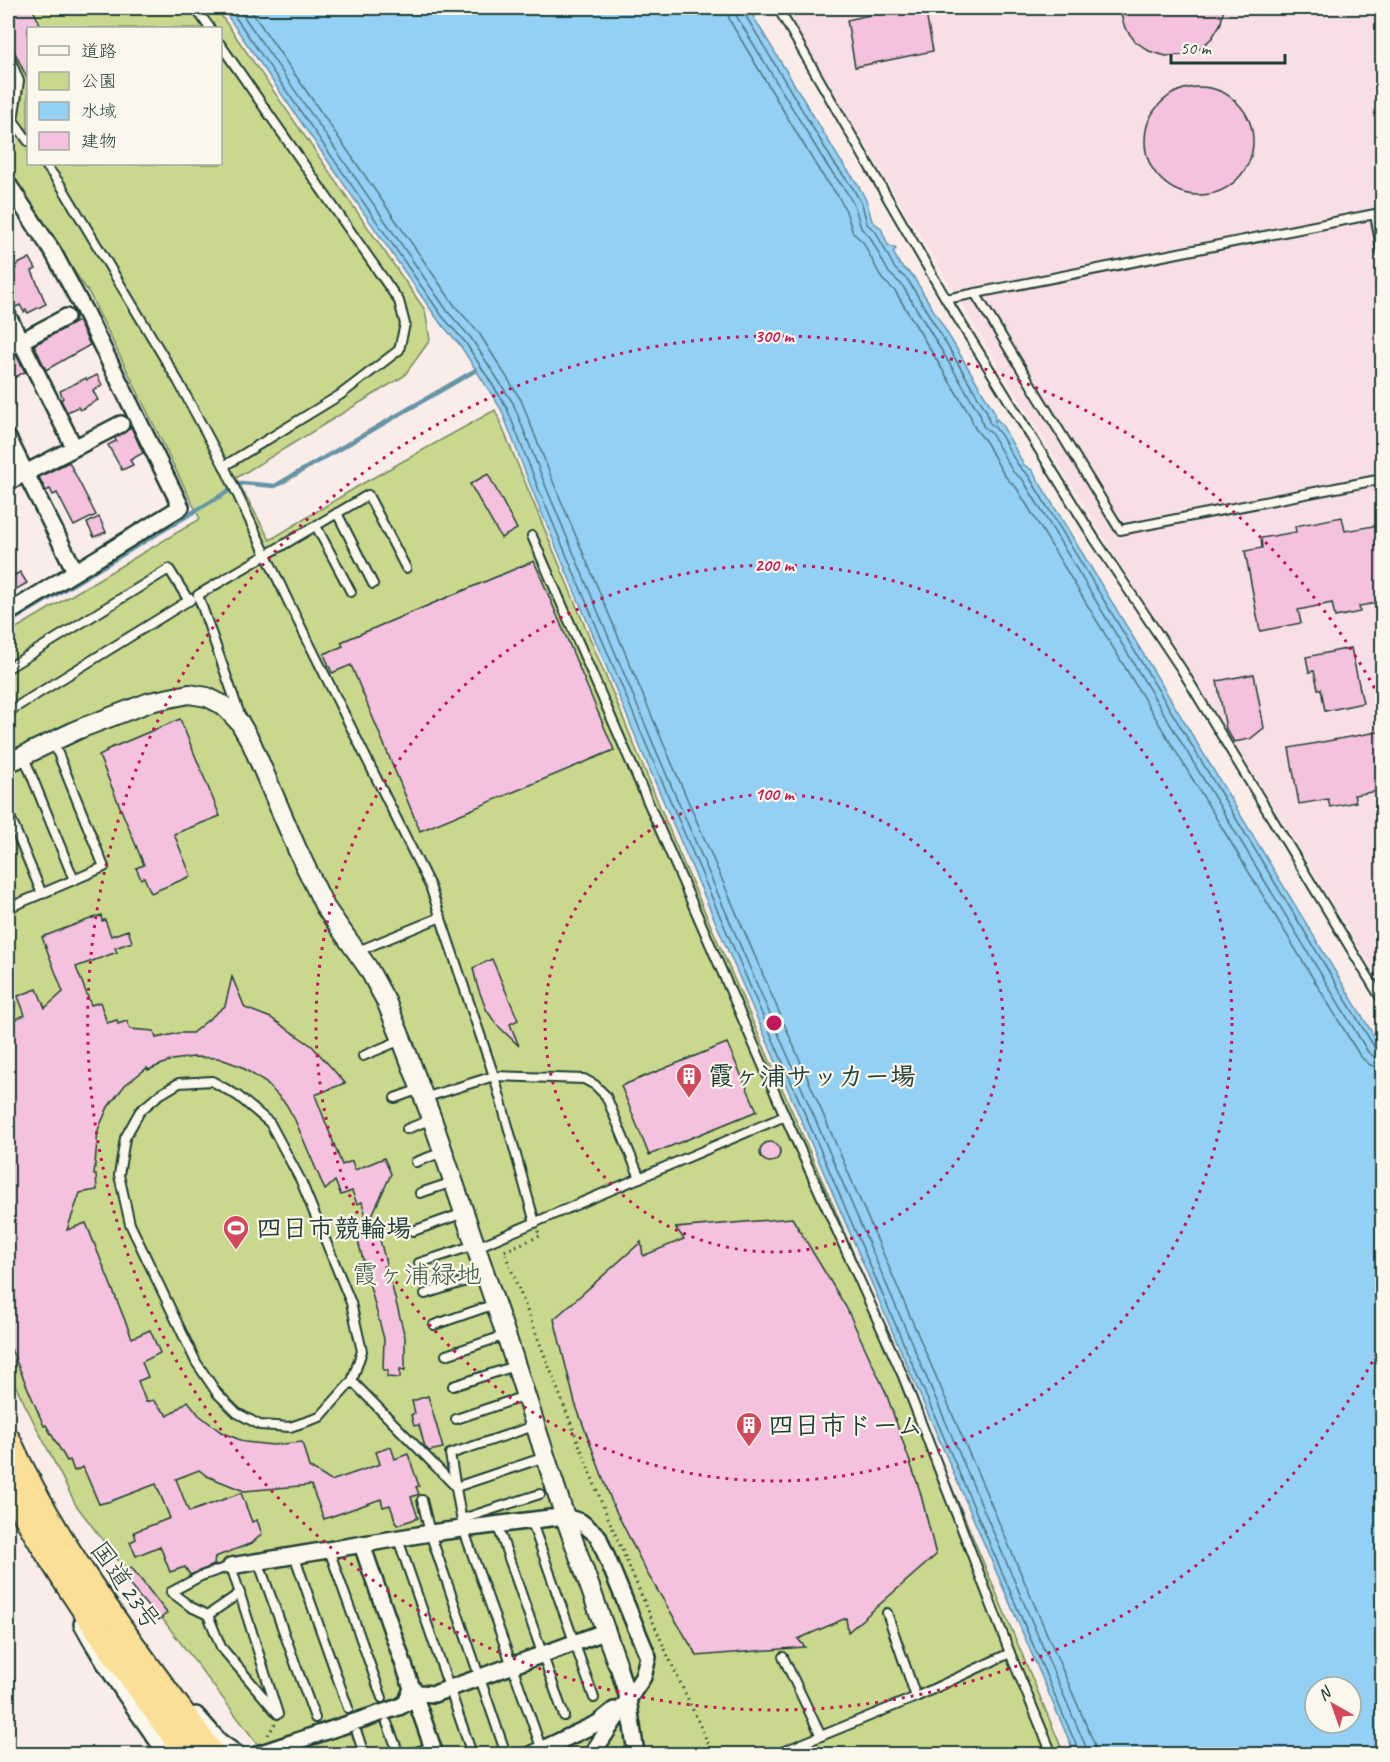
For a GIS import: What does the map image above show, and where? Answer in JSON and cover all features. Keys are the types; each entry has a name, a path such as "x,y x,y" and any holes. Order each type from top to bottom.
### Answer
{"highway":[{"name":"国道23号","path":"8,1440 47,1517 82,1575 212,1755"},
{"name":"国道23号","path":"8,1483 67,1587 188,1755"}],"street":[{"path":"8,184 53,252 181,507 8,613"},
{"path":"8,316 14,344 74,447"},
{"path":"14,344 66,316"},
{"path":"8,482 121,424"},
{"path":"8,438 75,571"},
{"path":"15,759 53,741 150,702 189,694 207,697 223,705 240,723 325,907 357,952 386,1001 423,1093 506,1335 534,1426 617,1663 628,1698 636,1755"},
{"path":"231,1566 398,1539 462,1524 497,1524 565,1517 581,1522 598,1536 648,1657 643,1677 592,1755"},
{"path":"32,1528 97,1652 167,1755"},
{"path":"362,1545 434,1751"},
{"path":"121,1629 220,1742 237,1755"},
{"path":"412,1689 434,1694 606,1631"},
{"path":"258,1755 399,1707 406,1702 412,1689"},
{"path":"537,1752 598,1723 628,1698"}],"lane":[{"path":"195,8 209,27"},
{"path":"778,8 946,299 1094,538 1182,670 1383,1000"},
{"path":"222,47 399,301 405,324 399,350 383,364 340,395 224,466"},
{"path":"8,54 19,81 10,116 27,140"},
{"path":"46,165 62,187 178,381 224,466 430,885 494,1076 535,1223"},
{"path":"946,299 1376,214 1383,254"},
{"path":"975,293 1120,530 1383,478"},
{"path":"8,712 189,601 264,551 316,526 368,495 406,568"},
{"path":"337,513 374,584"},
{"path":"316,526 351,592"},
{"path":"532,536 785,1116 903,1376 1052,1755"},
{"path":"8,668 169,569 189,601"},
{"path":"198,595 246,734"},
{"path":"8,908 104,867 53,741"},
{"path":"15,759 74,880"},
{"path":"8,812 42,894"},
{"path":"357,952 441,917"},
{"path":"363,1056 402,1040"},
{"path":"395,1098 494,1076 584,1079 595,1085 606,1096 640,1178"},
{"path":"212,1081 238,1096 270,1123 301,1181 351,1303 362,1351 352,1381 321,1417 290,1427 260,1425 237,1413 217,1393 196,1362 130,1224 119,1175 125,1138 140,1111 159,1095 179,1083 212,1081"},
{"path":"419,1263 475,1246 535,1223 785,1116"},
{"path":"407,1129 432,1119"},
{"path":"416,1162 443,1152"},
{"path":"420,1193 453,1182"},
{"path":"413,1231 464,1213"},
{"path":"425,1294 485,1275"},
{"path":"434,1325 495,1304"},
{"path":"446,1355 506,1335"},
{"path":"453,1386 515,1366"},
{"path":"352,1381 456,1486"},
{"path":"456,1419 525,1396"},
{"path":"534,1426 450,1454 462,1524 537,1752"},
{"path":"456,1486 545,1457"},
{"path":"462,1524 540,1494"},
{"path":"422,1500 430,1533 506,1755"},
{"path":"531,1520 594,1698"},
{"path":"497,1524 564,1716"},
{"path":"398,1539 472,1755"},
{"path":"329,1550 382,1698"},
{"path":"294,1555 348,1708"},
{"path":"258,1561 315,1718"},
{"path":"231,1566 240,1593 278,1714 221,1647 208,1615 191,1607 171,1592 201,1576 231,1566"},
{"path":"208,1615 240,1593"},
{"path":"887,1613 916,1697"},
{"path":"777,1755 916,1697 1010,1653"},
{"path":"783,1656 821,1736"},
{"path":"387,1723 399,1755"},
{"path":"357,1733 364,1755"},
{"path":"409,1755 434,1751"}],"path":[{"path":"535,1223 540,1236 504,1251 603,1506 713,1755"}],"shaded area":[{"path":"782,8 1382,8 1382,985 1281,818 1107,543"}],"green space":[{"name":"霞ヶ浦緑地","path":"8,8 216,8 425,310 430,340 404,376 236,478 270,540 360,485 495,410 680,855 833,1205 1064,1754 265,1754 76,1505 8,1371 8,633 200,519 89,293 8,174"}],"water":[{"path":"222,8 748,8 840,160 857,183 867,202 872,221 881,228 888,245 896,249 893,252 900,265 913,276 994,411 995,422 997,419 1002,425 1024,465 1032,470 1382,1049 1382,1754 1075,1754 643,754 533,492 501,409 460,345 438,320"}],"building":[{"path":"8,8 32,8 42,27 27,27 27,78 8,38"},
{"path":"876,8 925,8 933,51 855,67 847,20 870,15 870,13 877,12"},
{"path":"1119,8 1224,8 1221,23 1212,38 1199,49 1183,55 1166,56 1149,51 1135,41 1125,28"},
{"path":"1199,87 1220,91 1237,103 1249,120 1253,141 1249,162 1237,179 1220,191 1199,195 1178,191 1161,179 1149,162 1145,141 1149,120 1161,103 1178,91"},
{"path":"30,258 36,269 32,271 46,304 28,313 26,310 24,312 20,305 14,308 8,306 8,272 16,268 14,266"},
{"path":"78,321 90,345 46,370 34,345"},
{"path":"16,355 25,372 8,381 8,359"},
{"path":"97,375 102,385 93,391 98,400 80,410 78,407 67,412 61,400 63,398 60,391"},
{"path":"131,427 143,453 130,460 133,465 122,470 108,445"},
{"path":"69,462 96,515 74,526 57,493 53,495 50,489 46,491 39,477"},
{"path":"488,474 517,529 501,538 470,484"},
{"path":"99,517 106,532 94,537 87,523"},
{"path":"1342,517 1345,531 1379,525 1383,541 1383,602 1359,606 1360,612 1335,617 1332,603 1298,610 1301,623 1260,631 1245,551 1262,548 1261,538 1296,532 1295,526"},
{"path":"534,561 614,750 420,831 351,665 332,673 324,654 343,646 341,642"},
{"path":"20,572 27,583 8,594 8,579"},
{"path":"1351,648 1363,703 1325,711 1321,689 1318,689 1314,671 1309,672 1306,657"},
{"path":"1254,674 1264,728 1250,739 1234,742 1226,729 1217,681"},
{"path":"180,719 220,816 174,834 191,876 151,893 144,877 141,879 136,868 144,865 99,756 107,752 106,750"},
{"path":"1383,731 1383,790 1354,795 1356,802 1330,807 1328,799 1299,804 1289,748"},
{"path":"101,915 111,936 128,930 132,942 115,948 117,952 76,967 91,1005 100,1002 107,1023 117,1020 118,1024 127,1021 130,1029 154,1031 156,1038 192,1033 225,1006 232,977 245,1008 271,1018 312,1046 345,1083 315,1095 342,1165 352,1161 355,1170 384,1158 391,1174 368,1224 362,1202 357,1204 352,1191 341,1195 335,1181 325,1190 286,1104 266,1083 240,1066 218,1058 193,1057 172,1060 148,1070 147,1068 125,1085 108,1107 98,1130 94,1175 96,1175 97,1190 80,1193 67,1230 86,1223 132,1338 150,1330 160,1353 142,1362 148,1377 138,1381 146,1402 153,1400 168,1416 188,1401 199,1415 221,1432 245,1442 273,1445 302,1442 309,1467 331,1481 380,1464 376,1452 391,1447 395,1459 408,1454 419,1486 416,1487 419,1494 411,1497 418,1518 397,1525 390,1505 383,1507 381,1499 324,1519 311,1485 244,1491 207,1476 199,1470 176,1479 189,1512 241,1493 252,1522 257,1520 262,1534 252,1543 215,1557 214,1565 190,1575 185,1567 170,1572 160,1546 136,1556 130,1542 136,1539 134,1532 170,1518 156,1484 99,1504 83,1467 74,1471 70,1460 67,1461 46,1425 44,1426 8,1342 8,1198 12,1196 8,1185 8,1022 25,1015 18,996 37,989 45,1008 63,992 42,937"},
{"path":"492,959 518,1020 510,1024 519,1046 496,1024 486,1009 477,985 473,968"},
{"name":"霞ヶ浦サッカー場","path":"727,1043 757,1111 649,1155 621,1086"},
{"path":"770,1142 777,1145 780,1152 777,1159 770,1162 763,1159 760,1152 763,1145"},
{"name":"四日市ドーム","path":"792,1218 846,1307 886,1393 920,1491 936,1555 848,1632 846,1618 798,1639 805,1647 697,1656 647,1573 613,1505 575,1403 554,1319 641,1242 643,1256 684,1239 676,1228"},
{"path":"378,1232 405,1337 405,1370 400,1369 400,1378 387,1377 388,1370 383,1370 384,1339 357,1237"},
{"path":"428,1396 443,1448 429,1451 425,1447 419,1425 414,1426 411,1415 415,1413 412,1401"},
{"path":"131,1567 167,1613 159,1620 121,1575"}],"waterway":[{"path":"8,623 242,483 275,486 476,370"}],"place":[{"name":"霞ヶ浦サッカー場","path":"689,1099"},
{"name":"四日市競輪場","path":"236,1251"},
{"name":"四日市ドーム","path":"749,1448"}]}
